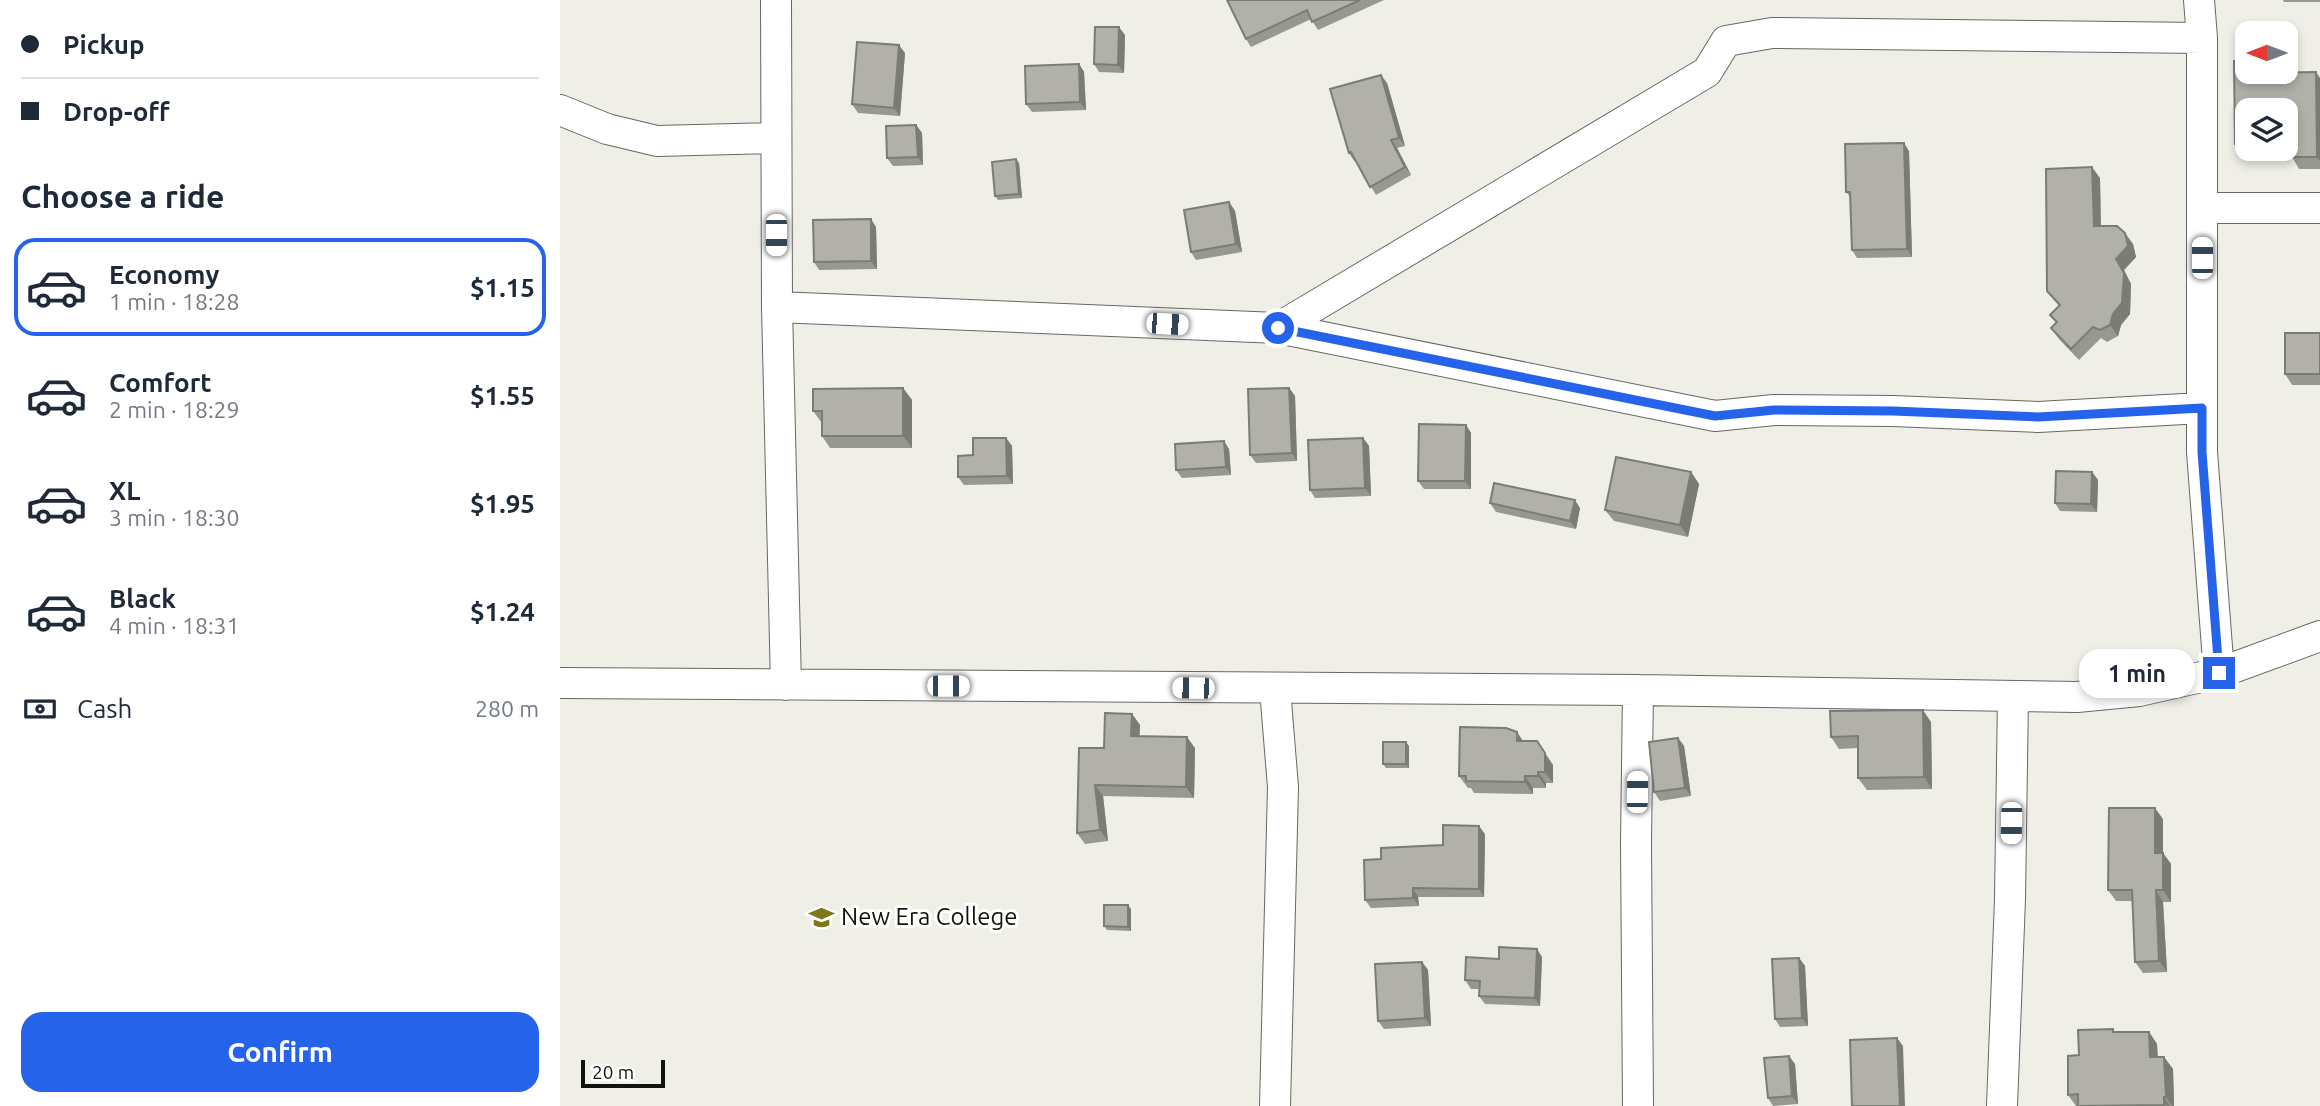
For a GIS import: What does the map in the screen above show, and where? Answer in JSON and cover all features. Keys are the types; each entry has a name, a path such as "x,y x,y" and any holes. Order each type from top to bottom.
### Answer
{"street":[{"path":"776,0 777,307 786,685"},
{"path":"2199,0 2202,38 2202,452 2219,673"},
{"path":"1278,328 1707,72 1726,41 1772,33 2202,38"},
{"path":"560,110 607,129 657,141 775,138"},
{"path":"2202,208 2320,208"},
{"path":"777,307 1278,328 1715,416 1774,410 1893,411 2038,417 2202,408"},
{"path":"560,683 1638,690 2077,697 2127,692 2219,673 2320,636"},
{"path":"1275,689 1283,787 1275,1106"},
{"path":"1638,690 1638,1106"},
{"path":"2002,1106 2010,899 2013,696"}],"building":[{"path":"1227,0 1360,0 1312,22 1307,10 1246,39"},
{"path":"1095,27 1119,27 1118,65 1094,64"},
{"path":"857,42 899,45 894,108 852,104"},
{"path":"2234,61 2235,84 2298,84 2298,72 2316,72 2317,157 2298,157 2298,98 2235,98 2235,144"},
{"path":"1079,64 1080,102 1026,104 1025,66"},
{"path":"1381,75 1399,138 1391,140 1405,167 1370,187 1351,152 1349,153 1330,89"},
{"path":"916,125 918,157 887,158 886,126"},
{"path":"1904,143 1907,249 1852,250 1850,192 1846,192 1845,144"},
{"path":"1016,159 1019,194 995,196 992,162"},
{"path":"2092,167 2094,226 2117,226 2125,233 2128,246 2116,259 2124,273 2122,303 2113,314 2110,325 2100,330 2093,327 2071,349 2051,328 2057,322 2050,315 2060,305 2047,291 2046,169"},
{"path":"1229,202 1236,244 1191,252 1184,210"},
{"path":"871,219 871,261 814,262 813,220"},
{"path":"2285,333 2320,333 2320,374 2285,374"},
{"path":"903,388 903,436 822,436 822,411 813,411 813,389"},
{"path":"1289,388 1292,453 1250,455 1248,389"},
{"path":"1419,424 1466,425 1465,481 1418,481"},
{"path":"973,438 1006,438 1007,476 958,477 958,456 973,455"},
{"path":"1363,438 1365,488 1310,490 1308,440"},
{"path":"1224,441 1226,467 1176,470 1175,444"},
{"path":"1616,457 1691,472 1680,525 1605,510"},
{"path":"2056,471 2092,472 2091,504 2055,503"},
{"path":"1494,483 1575,500 1570,521 1490,503"},
{"path":"1923,710 1924,777 1858,778 1858,736 1831,737 1830,711"},
{"path":"1105,713 1132,714 1131,736 1187,737 1186,787 1095,785 1100,830 1077,833 1079,748 1104,748"},
{"path":"1460,727 1506,728 1517,732 1517,741 1537,741 1545,753 1545,772 1538,772 1538,776 1525,776 1525,782 1466,781 1466,776 1459,776"},
{"path":"1678,738 1685,788 1654,792 1649,742"},
{"path":"1383,742 1406,742 1406,764 1383,764"},
{"path":"2109,808 2155,808 2155,853 2163,853 2163,890 2156,890 2159,961 2135,962 2132,890 2108,890"},
{"path":"1443,825 1479,826 1479,889 1413,888 1413,898 1365,900 1364,860 1381,859 1381,848 1443,845"},
{"path":"1104,905 1128,905 1128,927 1104,926"},
{"path":"1499,947 1537,949 1535,998 1479,996 1480,981 1465,980 1466,957 1499,959"},
{"path":"1799,958 1802,1018 1775,1019 1772,959"},
{"path":"1422,962 1425,1018 1378,1021 1375,964"},
{"path":"2113,1029 2113,1032 2149,1032 2150,1057 2164,1057 2164,1105 2078,1106 2078,1094 2068,1095 2068,1056 2079,1055 2078,1030"},
{"path":"1897,1038 1900,1106 1852,1106 1850,1040"},
{"path":"1789,1056 1792,1096 1768,1098 1764,1058"}],"place":[{"name":"New Era College","path":"821,917"}],"route":[{"path":"1278,328 1715,416 1774,410 1893,411 2038,417 2202,408 2202,452 2219,673"}]}
